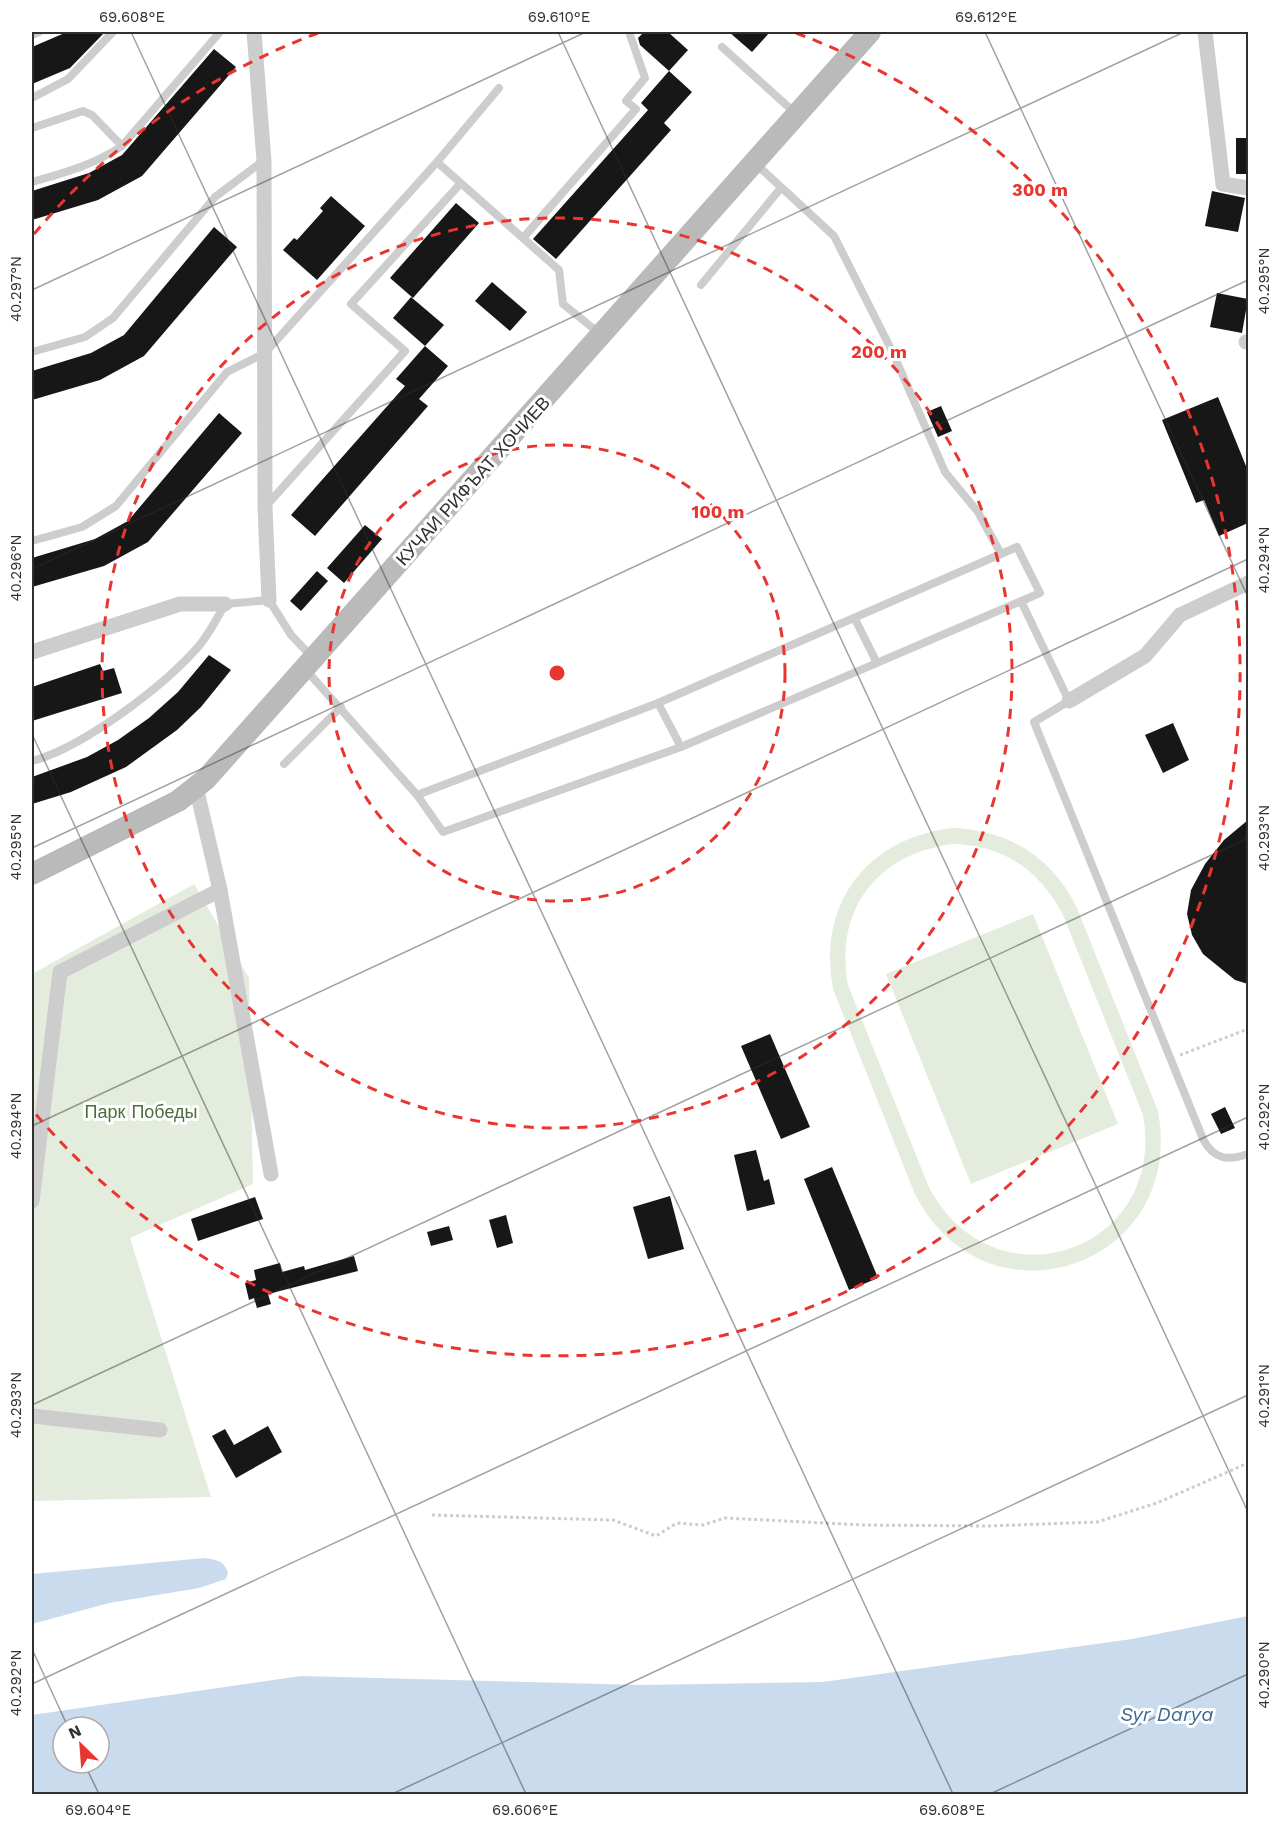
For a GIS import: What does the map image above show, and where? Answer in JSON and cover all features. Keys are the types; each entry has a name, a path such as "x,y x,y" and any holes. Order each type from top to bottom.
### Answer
{"main road":[{"name":"КУЧАИ РИФЪАТ ХОЧИЕВ","path":"32,874 178,801 222,762 870,32"}],"street":[{"path":"254,32 264,161 265,508 269,600"},
{"path":"1205,32 1223,184 1248,188"},
{"path":"1069,701 1144,656 1180,615 1248,583"},
{"path":"32,652 180,604 225,604"},
{"path":"196,787 220,890 271,1173"},
{"path":"32,1201 60,972 220,890"},
{"path":"32,1416 160,1430"}],"lane":[{"path":"32,35 39,32"},
{"path":"32,98 68,79 113,32"},
{"path":"32,182 82,167 107,156 122,146 220,32"},
{"path":"523,238 636,109 626,101 645,78 629,32"},
{"path":"722,47 797,114"},
{"path":"32,541 82,527 116,506 227,372 265,353 437,162 499,88"},
{"path":"32,128 83,111 92,115 122,146"},
{"path":"32,352 85,337 113,318 215,197 264,161"},
{"path":"437,162 559,270 563,304 602,334"},
{"path":"754,163 834,236 893,353 945,472 978,512 1001,554"},
{"path":"265,508 405,351 351,304 460,184"},
{"path":"701,285 780,189"},
{"path":"32,760 48,757 77,743 142,696 196,648 225,604 269,600 341,707 417,795 443,831 681,747 1040,594 1017,547 658,703 417,795"},
{"path":"1021,601 1069,701 1034,722 1170,1058 1210,1151 1219,1158 1234,1159 1248,1154"},
{"path":"855,619 877,663"},
{"path":"658,703 681,747"},
{"path":"284,764 341,707"}],"path":[{"path":"1170,1058 1248,1029"},
{"path":"432,1515 613,1520 656,1536 677,1523 704,1525 725,1518 875,1525 1097,1522 1157,1503 1248,1463"}],"green space":[{"path":"952,828 992,834 1026,850 1055,874 1077,908 1158,1111 1159,1165 1142,1210 1112,1243 1073,1264 1030,1271 986,1262 946,1236 914,1192 833,989 830,958 833,929 841,903 855,880 873,861 895,845 922,834","holes":["953,844 971,845 1004,855 1018,863 1031,873 1054,899 1063,915 1143,1115 1144,1163 1129,1202 1103,1231 1068,1249 1030,1255 992,1247 956,1224 928,1185 848,985 845,958 848,933 855,910 867,890 883,873 903,859 926,850"]},
{"name":"Парк Победы","path":"194,884 249,978 253,1184 130,1238 211,1497 32,1501 32,974"},
{"path":"1033,914 1118,1124 971,1184 886,974"}],"water":[{"path":"205,1558 216,1560 224,1565 228,1572 226,1579 199,1588 109,1603 32,1624 32,1574"},
{"name":"Syr Darya","path":"1248,1616 1248,1794 32,1794 32,1715 301,1676 641,1685 823,1682 1132,1639"}],"building":[{"path":"67,32 105,32 70,68 32,84 32,47"},
{"path":"644,32 668,32 688,50 669,71 640,45 638,38"},
{"path":"729,32 770,32 752,52"},
{"path":"214,49 236,67 142,176 98,200 32,220 32,191 89,173 122,155"},
{"path":"669,71 692,92 664,123 671,130 556,259 533,239 648,110 641,103"},
{"path":"1236,138 1248,138 1248,174 1236,174"},
{"path":"1212,191 1245,198 1238,232 1205,226"},
{"path":"331,196 365,226 317,280 283,250 294,238 297,240 323,211 320,208"},
{"path":"456,203 479,223 413,298 390,278"},
{"path":"214,227 237,247 144,356 100,380 32,400 32,371 91,353 124,335"},
{"path":"492,282 527,312 510,331 475,301"},
{"path":"1217,293 1248,299 1242,333 1210,327"},
{"path":"411,297 444,325 425,346 393,318"},
{"path":"425,346 448,366 419,399 428,406 315,536 291,515 405,386 396,379"},
{"path":"1218,397 1248,471 1248,523 1219,536 1204,500 1196,503 1162,420"},
{"path":"941,406 952,431 938,437 927,412"},
{"path":"219,413 242,433 148,542 104,566 32,587 32,558 95,539 128,521"},
{"path":"365,525 382,539 344,583 327,568"},
{"path":"317,571 328,581 301,611 290,601"},
{"path":"209,655 231,670 201,707 177,730 126,767 71,792 32,804 32,777 87,757 118,740 149,718 178,692"},
{"path":"100,664 103,671 114,668 122,693 32,721 32,687"},
{"path":"1173,723 1189,760 1163,773 1145,735"},
{"path":"1248,820 1248,984 1235,980 1203,954 1192,935 1187,914 1191,890 1205,864 1224,840"},
{"path":"770,1034 810,1127 781,1139 741,1046"},
{"path":"1225,1107 1235,1128 1221,1134 1211,1114"},
{"path":"756,1150 764,1181 769,1179 775,1204 747,1211 734,1155"},
{"path":"832,1167 878,1278 849,1290 804,1179"},
{"path":"670,1196 684,1249 648,1259 633,1207"},
{"path":"255,1197 263,1219 198,1241 191,1219"},
{"path":"506,1215 513,1243 497,1248 489,1220"},
{"path":"449,1226 453,1240 431,1246 427,1232"},
{"path":"354,1256 358,1271 268,1294 271,1304 257,1308 254,1298 249,1300 245,1283 256,1280 254,1270 280,1263 282,1272 304,1266 305,1270"},
{"path":"268,1426 282,1452 236,1478 212,1436 225,1429 234,1445"}]}
